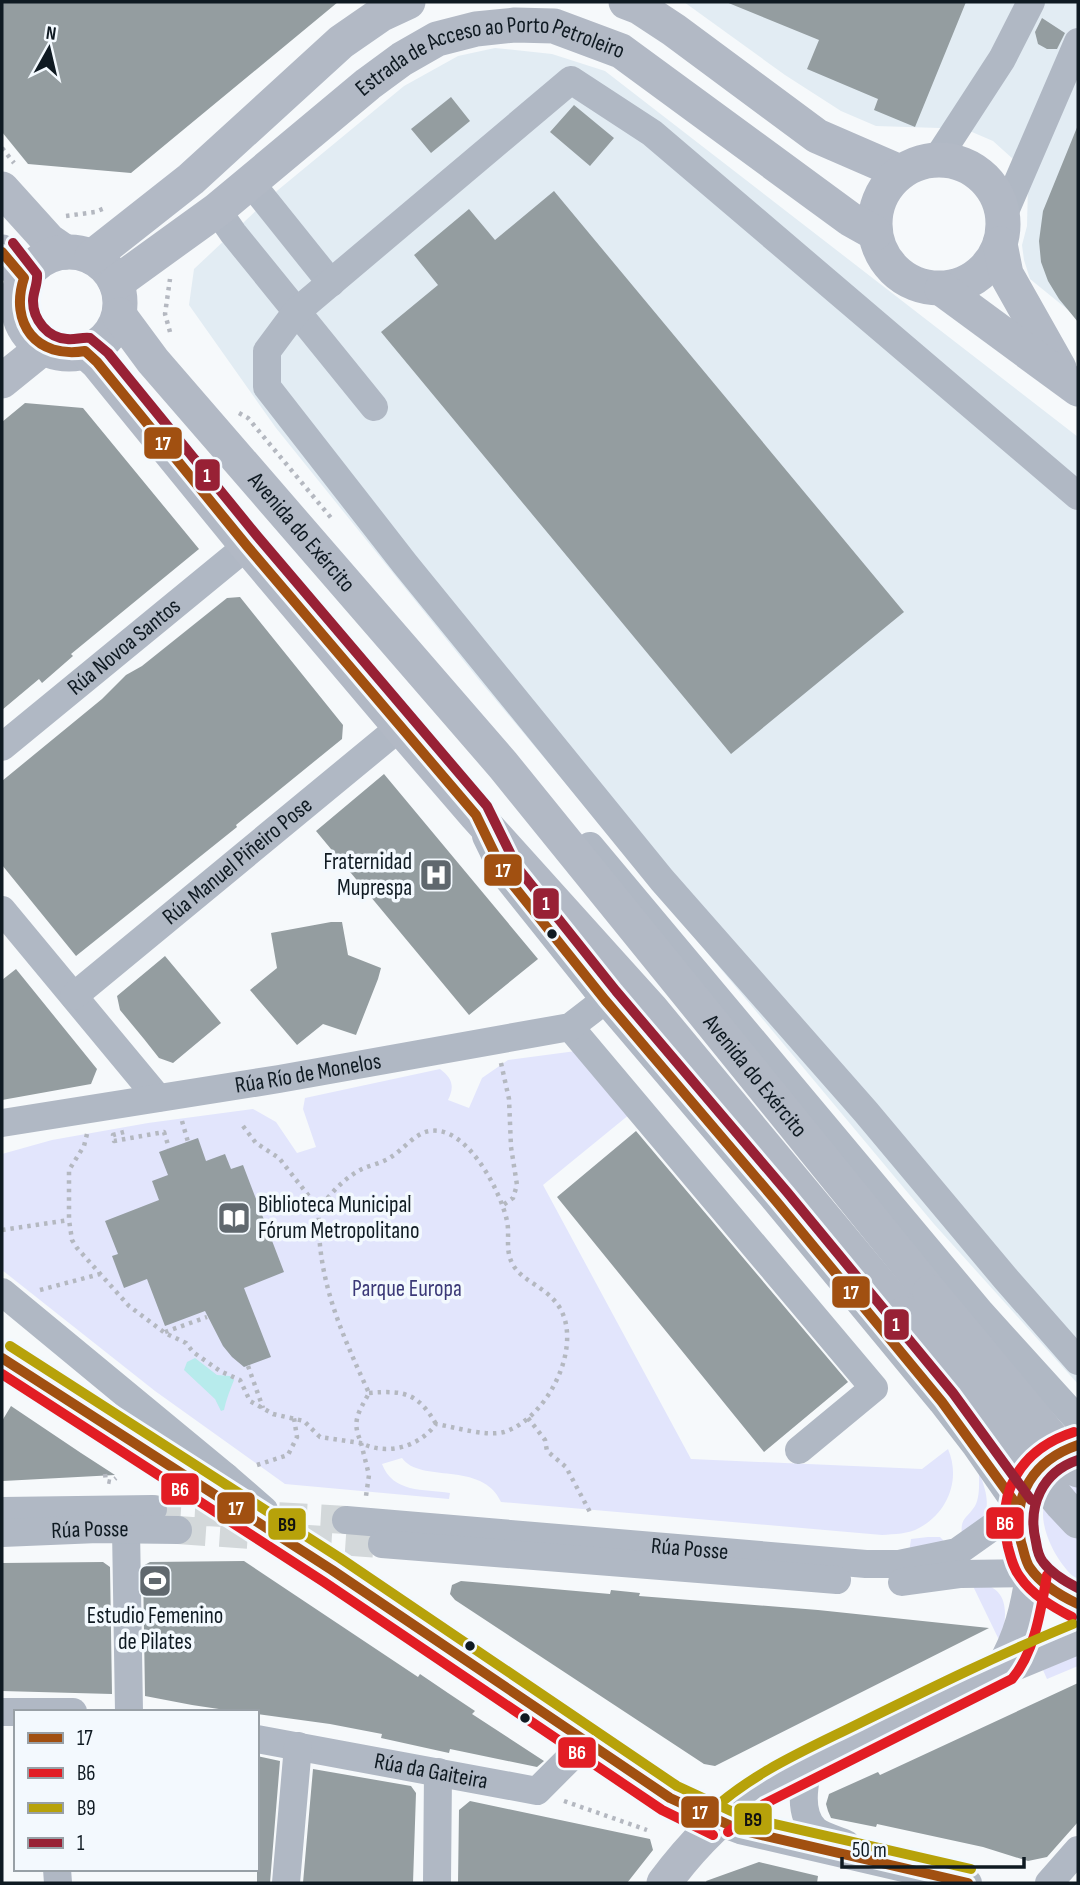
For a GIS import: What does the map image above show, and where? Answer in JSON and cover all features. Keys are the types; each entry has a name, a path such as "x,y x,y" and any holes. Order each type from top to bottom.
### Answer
{"main road":[{"path":"8,179 49,241 78,255 108,270 117,299 107,337 85,351 65,354 44,347 10,323 24,278 33,266 45,257 78,255 191,179 341,42 380,15 408,2"},
{"path":"626,2 639,7 674,30 817,136 900,172"},
{"name":"Estrada de Acceso ao Porto Petroleiro","path":"117,299 217,209 402,59 437,40 476,29 515,25 554,26 621,51 850,219 874,233"},
{"path":"1002,230 992,261 978,275 962,284 943,289 924,287 891,268 880,252 874,233 874,216 879,199 888,184 900,172 918,163 937,159 956,162 974,170 988,182 998,198 1002,230 1006,274 1071,383"},
{"path":"191,179 217,209"},
{"path":"2,252 24,278"},
{"path":"943,289 1071,383"},
{"name":"Avenida do Exército","path":"117,299 161,371 503,765 917,1303 1062,1504 1078,1521"},
{"path":"2,381 44,347"},
{"name":"Avenida do Exército","path":"85,351 97,362 247,546 475,815 917,1303 1078,1470"},
{"path":"1003,1668 1021,1633 1029,1605 1033,1573 1021,1543 1019,1508 1030,1477 1045,1460 1063,1448 1078,1445"},
{"path":"1033,1573 1078,1604"},
{"path":"664,1883 689,1850 739,1804 757,1792 1003,1668 1078,1637"},
{"path":"694,1883 713,1858 719,1822"}],"street":[{"path":"937,159 1002,59 1031,2"},
{"path":"1002,230 1078,42"},
{"path":"1078,496 652,133 571,79 296,312 267,351 267,387 405,564 662,880 866,1112 1078,1361"},
{"path":"250,182 331,283"},
{"path":"217,209 233,233 374,407"},
{"name":"Rúa Novoa Santos","path":"2,747 247,546"},
{"name":"Avenida do Exército","path":"432,684 547,794 981,1313 1078,1420"},
{"name":"Rúa Manuel Piñeiro Pose","path":"74,996 400,727"},
{"name":"Avenida do Exército","path":"475,815 505,875 605,1000 942,1402 1019,1508"},
{"path":"2,910 169,1106"},
{"name":"Rúa Río de Monelos","path":"2,1123 169,1106 570,1027 605,1000"},
{"path":"570,1027 874,1388 799,1450"},
{"path":"2,1292 226,1477 332,1570"},
{"path":"2,1358 332,1570 670,1798 719,1822 784,1842 968,1883"},
{"name":"Rúa Posse","path":"346,1520 866,1564 899,1563 957,1552 1019,1508"},
{"name":"Rúa Posse","path":"2,1511 153,1509"},
{"path":"126,1529 129,1710"},
{"name":"Rúa Posse","path":"2,1533 178,1530"},
{"name":"Rúa Posse","path":"382,1544 868,1582 904,1582 961,1574 1033,1573"},
{"name":"Rúa da Gaiteira","path":"259,1738 537,1791"},
{"path":"537,1791 586,1742"},
{"path":"286,1883 298,1746"},
{"path":"809,1764 804,1799 806,1812 816,1830 886,1864"},
{"path":"437,1883 438,1772"},
{"path":"1049,1883 1078,1850"}],"path":[{"path":"2,148 13,162 8,179"},
{"path":"57,215 95,212 108,206"},
{"path":"500,1059 509,1099 511,1147 517,1185 513,1198 502,1205"},
{"path":"169,1106 182,1121 188,1142"},
{"path":"171,1124 182,1121"},
{"path":"243,1126 256,1143 279,1158 319,1209"},
{"path":"148,1128 113,1135 114,1141 163,1132 169,1148"},
{"path":"366,1496 369,1475 355,1429 357,1417 369,1393 329,1299 318,1236 319,1209 334,1190 354,1174 390,1158 422,1133 431,1130 452,1134 461,1140 487,1175 502,1205 508,1223 508,1251 513,1266 551,1294 562,1312 566,1336 564,1362 554,1388 543,1404 528,1418 503,1432 470,1431 436,1424 423,1405 410,1395 399,1392 369,1393"},
{"path":"84,1146 69,1170 69,1220 72,1240 76,1248 129,1306 164,1333 186,1343 193,1352 220,1371 240,1380 250,1401 273,1414 304,1421 320,1437 361,1443 375,1450 396,1449 427,1437 436,1424"},
{"path":"2,1230 69,1220"},
{"path":"35,1292 100,1274"},
{"path":"164,1333 207,1317"},
{"path":"248,1366 264,1409"},
{"path":"257,1465 288,1455 297,1437 293,1418"},
{"path":"528,1418 545,1440 547,1451 566,1467 592,1516"},
{"path":"105,1474 106,1481 111,1482 116,1478"},
{"path":"537,1791 648,1830"}],"shaded area":[{"path":"684,2 1078,2 1078,318 1030,279 1022,245 1027,226 1028,184 1013,159 993,141 972,132 876,126 841,111 785,75"},
{"path":"495,48 552,54 605,71 1078,437 1078,1384 934,1224 480,681 276,428 189,305 194,269 278,190 404,86 458,56"},
{"path":"195,1358 217,1375 230,1376 234,1380 224,1410 221,1411 215,1399 184,1370 187,1362"}],"green space":[{"name":"Parque Europa","path":"576,1051 630,1114 543,1185 691,1459 922,1469 948,1449 952,1460 952,1483 944,1504 929,1522 911,1531 882,1535 501,1502 492,1489 480,1481 466,1476 422,1470 411,1466 402,1458 382,1464 393,1480 410,1488 450,1493 449,1499 285,1484 155,1391 2,1270 2,1154 52,1140 148,1123 253,1109 276,1122 297,1153 316,1147 303,1109 305,1098 440,1069 451,1083 448,1100 469,1108 482,1078 508,1060"},
{"path":"1078,1470 1078,1580 1070,1574 1056,1554 1043,1517 1048,1496"},
{"path":"979,1472 986,1493 986,1509 979,1523 962,1536 963,1522 978,1498"},
{"path":"940,1537 947,1544 909,1553 911,1539"},
{"path":"971,1582 994,1589 1004,1602 1005,1622 1001,1644"},
{"path":"1078,1655 1078,1666 1047,1679 1043,1670"}],"building":[{"path":"2,2 338,2 131,173 28,164 2,132"},
{"path":"726,2 966,2 915,127 874,110 878,99 807,69 819,40"},
{"path":"1042,18 1065,33 1057,49 1047,49 1038,44 1035,32"},
{"path":"451,97 470,121 431,153 411,129"},
{"path":"574,105 614,138 590,166 550,132"},
{"path":"1078,125 1078,322 1048,281 1041,262 1039,241 1043,211"},
{"path":"554,191 904,612 731,754 381,332 438,285 414,255 469,209 495,240"},
{"path":"25,403 83,408 199,549 71,654 73,656 42,683 39,679 2,710 2,422"},
{"path":"240,597 343,725 342,739 76,956 2,865 2,781 102,699 126,675 142,666 227,598"},
{"path":"384,774 538,959 469,1015 316,831"},
{"path":"342,922 348,955 381,968 378,979 356,1035 323,1024 297,1045 250,990 277,968 271,933"},
{"path":"165,956 221,1023 173,1063 159,1058 120,1010 117,996"},
{"path":"16,969 97,1069 91,1084 2,1100 2,980"},
{"path":"636,1131 848,1382 764,1452 557,1197"},
{"path":"198,1138 206,1161 225,1154 231,1169 243,1165 284,1272 244,1288 271,1357 244,1367 223,1346 205,1311 165,1326 147,1279 124,1288 112,1256 118,1254 105,1221 159,1200 152,1181 168,1175 159,1152"},
{"path":"11,1406 115,1475 3,1481 2,1421"},
{"path":"244,1561 418,1677 420,1674 475,1711 472,1714 544,1761 537,1767 450,1749 449,1753 381,1738 382,1734 259,1714 259,1710 226,1710 145,1696 143,1566 150,1562"},
{"path":"103,1562 110,1567 112,1694 2,1691 2,1563"},
{"path":"461,1581 610,1594 611,1590 640,1593 639,1596 818,1610 989,1628 715,1766 704,1764 455,1600 450,1594 452,1585"},
{"path":"1078,1683 1078,1822 1047,1857 1028,1861 983,1847 877,1824 876,1827 831,1818 826,1804 829,1794 878,1772 880,1775"},
{"path":"259,1756 280,1761 270,1883 257,1883"},
{"path":"313,1769 411,1786 416,1793 413,1883 303,1883"},
{"path":"470,1801 650,1839 653,1850 627,1883 458,1883 459,1810"},
{"path":"759,1862 818,1876 817,1883 706,1881"}],"tunnel":[{"path":"153,1509 346,1520"},
{"path":"178,1530 382,1544"}],"transit line":[{"name":"1","path":"13,243 37,274 34,308 43,327 60,338 90,338 108,353 258,537 487,806 517,867 616,991 953,1393 1031,1500"},
{"name":"17","path":"2,252 24,278 20,310 31,335 41,344 53,349 85,351 97,362 247,546 476,815 505,875 605,1000 942,1402 1019,1508"},
{"name":"B9","path":"10,1346 340,1558 677,1786 744,1817 971,1869"},
{"name":"17","path":"2,1358 332,1570 670,1798 740,1830 968,1883"},
{"name":"B6","path":"2,1374 324,1582 662,1810 713,1835"},
{"name":"B6","path":"1072,1617 1050,1605 1020,1577 1008,1547 1005,1508 1016,1475 1026,1461 1040,1449 1074,1432"},
{"name":"17","path":"1078,1445 1049,1460 1029,1482 1023,1495 1019,1525 1021,1542 1030,1568 1052,1589 1078,1604"},
{"name":"1","path":"1078,1460 1065,1465 1047,1482 1040,1492 1034,1516 1036,1545 1042,1560 1055,1574 1078,1588"},
{"name":"B6","path":"728,1832 764,1804 1012,1679 1032,1643 1047,1575"},
{"name":"B9","path":"710,1812 744,1785 801,1752 1019,1647 1073,1624"}],"place":[{"name":"Fraternidad Muprespa","path":"436,875"},
{"name":"Biblioteca Municipal Fórum Metropolitano","path":"234,1218"},
{"name":"Estudio Femenino de Pilates","path":"155,1581"}]}
